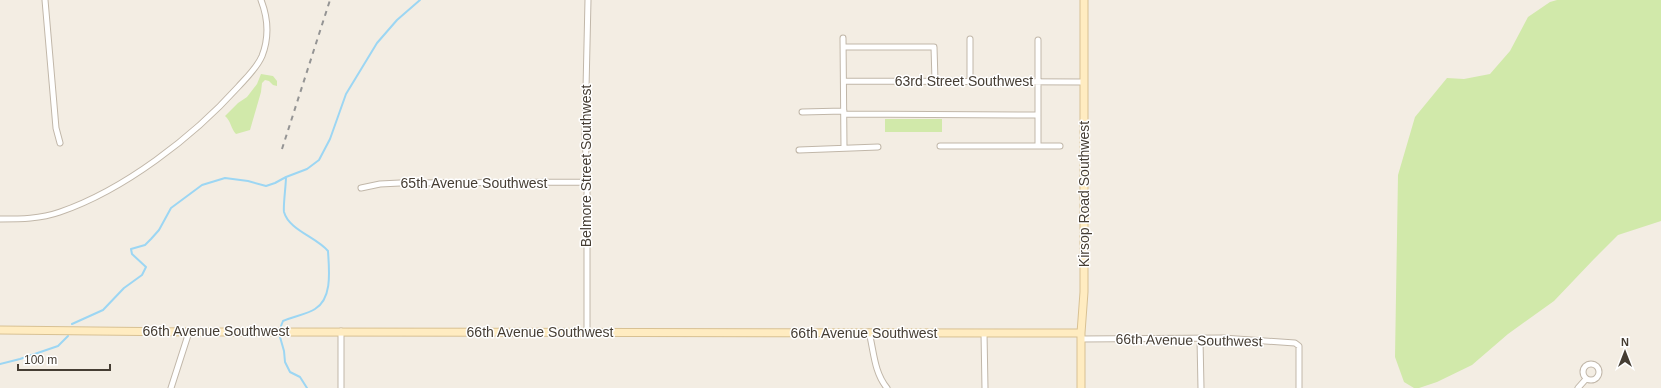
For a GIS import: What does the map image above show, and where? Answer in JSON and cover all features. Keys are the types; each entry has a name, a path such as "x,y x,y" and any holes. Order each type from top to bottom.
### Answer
{"street":[{"path":"45,0 56,128 60,143"},
{"path":"0,219 36,218 48,216 72,207 131,176 169,150 193,131 230,96 254,68 262,56 267,30 265,12 261,0"},
{"name":"Belmore Street Southwest","path":"587,332 587,182 584,133 588,0"},
{"name":"Kirsop Road Southwest","path":"1081,388 1081,336 1084,292 1084,0"},
{"path":"844,38 844,148"},
{"path":"970,39 970,81"},
{"path":"1038,40 1038,146"},
{"path":"844,47 934,47 935,81"},
{"name":"63rd Street Southwest","path":"844,81 1084,82"},
{"path":"802,112 1038,115"},
{"path":"940,146 1060,146"},
{"path":"799,150 878,147"},
{"name":"65th Avenue Southwest","path":"362,188 380,184 400,183 587,182"},
{"name":"66th Avenue Southwest","path":"0,330 189,332 869,332 984,333 1200,339 1223,338 1297,344 1299,350 1299,388"},
{"path":"341,388 342,331"},
{"path":"171,388 189,332"},
{"path":"869,332 876,368 881,380 887,388"},
{"path":"984,333 984,388"},
{"path":"1200,339 1201,388"},
{"path":"1578,388 1586,379"}],"green space":[{"path":"1557,0 1661,0 1661,221 1618,235 1554,301 1508,334 1472,365 1437,382 1419,388 1414,388 1404,382 1395,357 1398,175 1415,117 1447,78 1464,79 1490,74 1510,51 1528,17 1550,2"},
{"path":"261,74 273,76 277,81 277,86 265,80 262,83 261,92 250,130 236,134 229,120 225,116 238,103 247,97 257,84"},
{"path":"885,119 942,119 942,132 885,132"}],"waterway":[{"path":"72,324 103,310 124,288 142,275 146,267 132,254 131,249 145,245 159,230 171,208 202,185 225,178 248,181 266,186 307,169 319,160 330,139 346,94 377,43 397,20 420,0"},
{"path":"281,326 283,321 312,311 321,304 325,298 329,283 328,251 291,224 284,212 286,177"},
{"path":"0,364 58,346 68,336"},
{"path":"280,337 285,362 290,372 300,377 307,388"}],"railway":[{"path":"282,149 330,0"}]}
